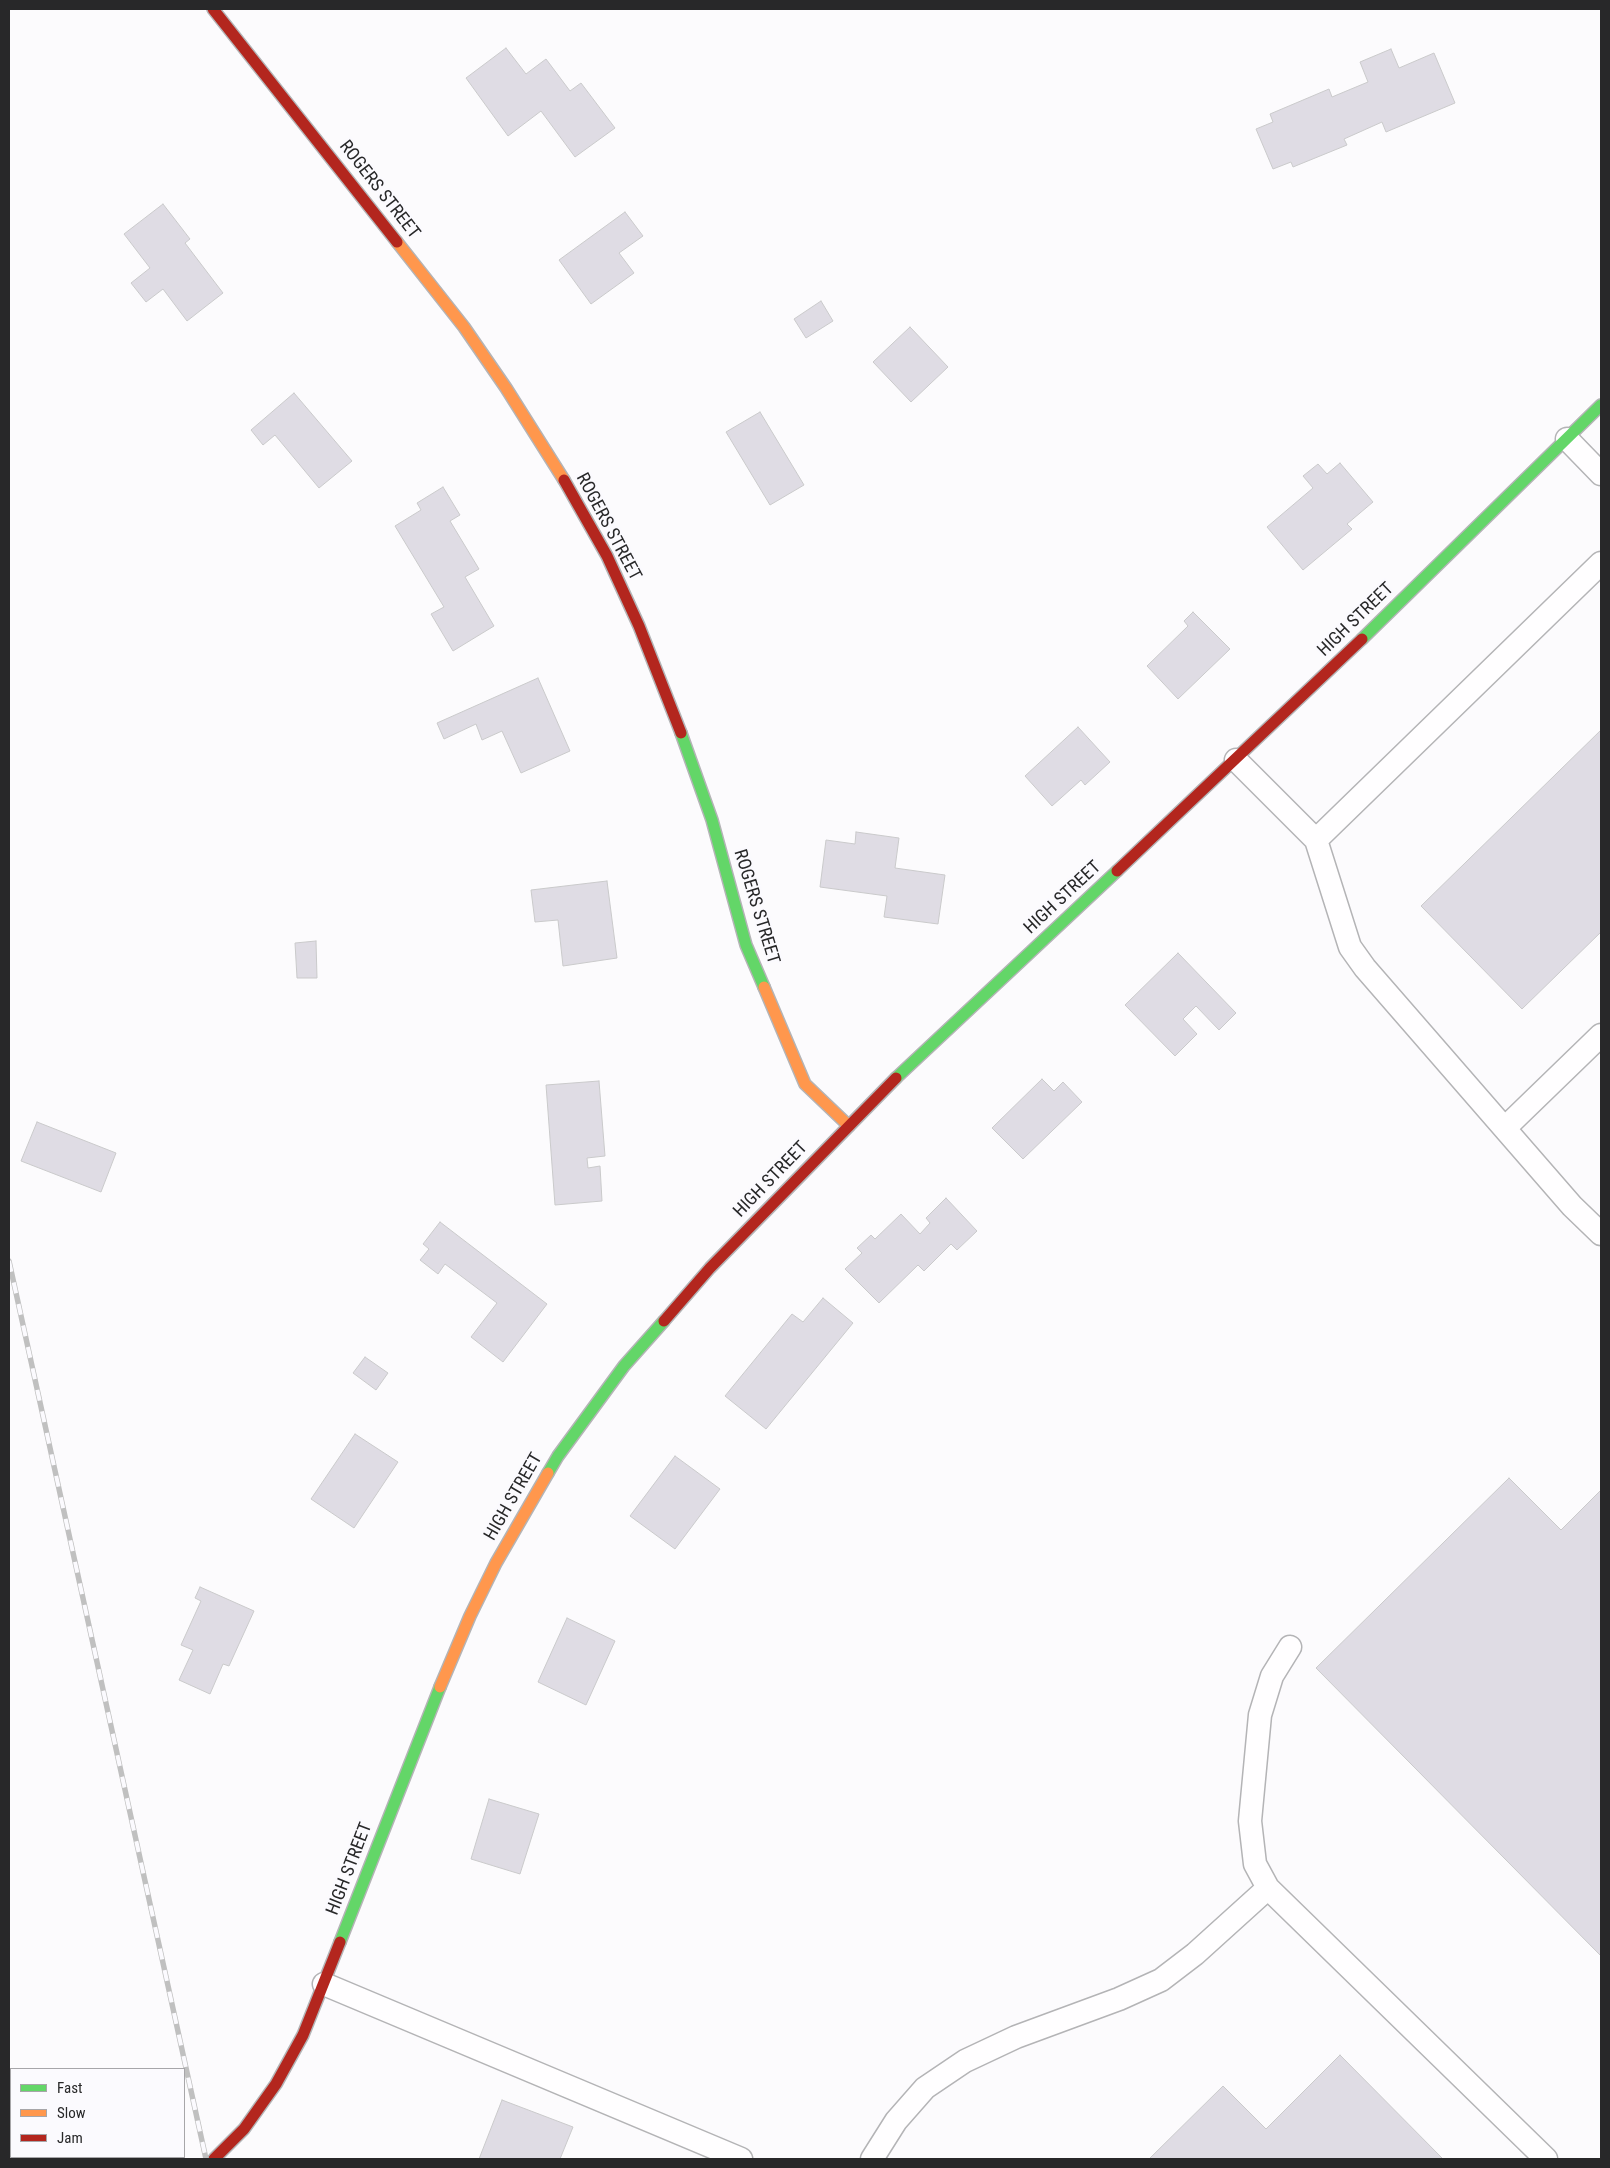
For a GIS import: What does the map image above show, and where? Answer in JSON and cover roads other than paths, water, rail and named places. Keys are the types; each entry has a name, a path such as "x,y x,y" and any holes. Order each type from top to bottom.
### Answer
{"main road":[{"name":"ROGERS STREET","path":"213,9 464,326 506,388 576,500 607,556 639,626 689,754 712,820 746,945 805,1084 849,1126"},
{"name":"HIGH STREET","path":"214,2159 244,2129 276,2084 303,2036 470,1616 522,1516 558,1456 624,1366 710,1268 894,1080 1236,760 1601,405"}],"lane":[{"path":"1567,439 1601,474"},
{"path":"1316,840 1601,563"},
{"path":"1236,760 1316,840 1350,947 1365,968 1572,1206 1601,1234"},
{"path":"1505,1128 1601,1035"},
{"path":"1290,1647 1272,1676 1260,1715 1250,1821 1255,1864 1268,1888 1546,2159"},
{"path":"872,2159 896,2121 924,2088 964,2061 1016,2037 1119,1999 1161,1980 1195,1954 1268,1888"},
{"path":"324,1984 741,2159"}],"railway":[{"path":"9,1261 206,2159"}]}
